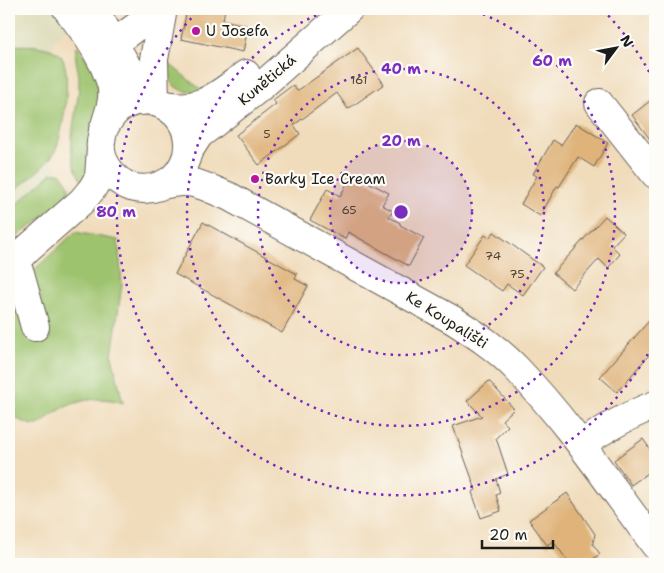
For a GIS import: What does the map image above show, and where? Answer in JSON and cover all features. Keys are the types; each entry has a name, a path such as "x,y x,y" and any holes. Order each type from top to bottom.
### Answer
{"street":[{"path":"35,327 15,261 82,201 102,190 154,187 174,177 187,156 187,135 180,119 174,112 152,102 107,52 82,29 67,9"},
{"path":"82,201 99,177 102,139 112,96 107,52 94,9"},
{"path":"107,52 140,24 151,9"},
{"path":"152,102 154,59 163,9"},
{"name":"Kunětická","path":"152,102 177,108 186,108 206,102 234,84 314,25 340,9"},
{"name":"Kunětická","path":"187,156 199,135 258,89 349,9"},
{"path":"152,102 125,105 118,110 112,115 102,139 104,162 118,180 131,186 154,187"},
{"path":"599,103 655,174"},
{"name":"Ke Koupališti","path":"187,156 230,197"},
{"name":"Ke Koupališti","path":"154,187 177,181 191,182 230,197 453,320 486,342 516,368 581,444 655,544"},
{"path":"581,444 612,424 655,405"}],"shaded area":[{"path":"9,9 91,9 53,40 47,152 71,194 18,234 9,246"}],"green space":[{"path":"27,45 47,48 58,53 63,60 67,85 64,117 54,153 39,170 9,196 9,46"},
{"path":"77,46 102,80 92,167 83,183 76,171 72,146 79,80 76,55"},
{"path":"162,58 204,92 186,91 174,86 167,75"},
{"path":"52,173 60,173 69,185 67,195 55,208 19,235 9,248 9,211"},
{"path":"75,232 118,240 122,284 112,356 123,403 105,399 78,402 61,409 43,422 34,425 9,414 9,314 32,272"}],"building":[{"path":"187,9 225,9 223,20 248,26 243,52 181,39"},
{"path":"358,48 384,84 348,109 337,93 294,125 300,134 259,165 236,135 276,104 273,100 293,85 297,91"},
{"path":"655,97 655,146 632,115"},
{"path":"576,123 608,143 594,167 578,157 559,187 557,186 540,216 521,204 537,176 533,174 553,140 561,145"},
{"path":"353,174 389,193 382,205 393,211 389,217 424,238 409,266 348,232 345,239 310,220 327,189 340,196"},
{"path":"605,216 624,233 612,246 620,254 608,268 599,259 572,289 553,273"},
{"path":"203,222 297,274 295,279 308,286 282,333 175,274"},
{"path":"494,232 543,267 523,295 507,284 502,291 464,265 485,235 489,238"},
{"path":"655,314 655,348 617,392 600,377"},
{"path":"489,381 514,409 502,420 508,426 496,438 508,474 496,479 500,493 496,495 501,511 481,518 472,492 476,490 453,426 482,416 467,401"},
{"path":"643,439 655,456 655,468 631,485 614,460"},
{"path":"567,493 595,534 593,544 600,554 586,564 570,564 553,541 547,545 529,520"}],"place":[{"name":"U Josefa","path":"196,31"},
{"name":"Barky Ice Cream","path":"255,179"}]}
